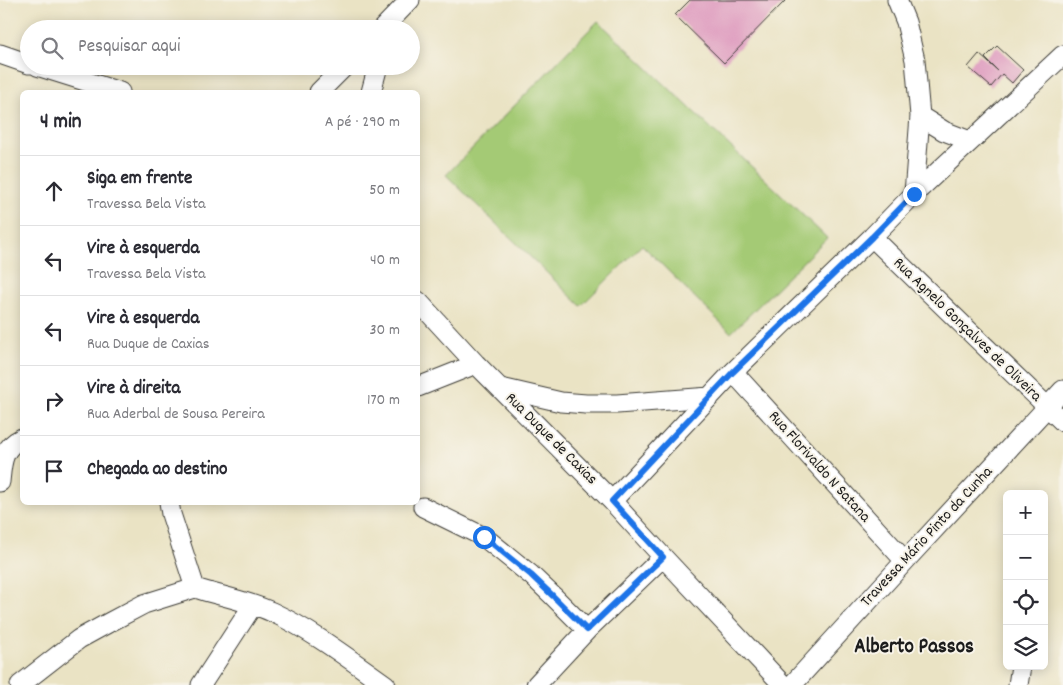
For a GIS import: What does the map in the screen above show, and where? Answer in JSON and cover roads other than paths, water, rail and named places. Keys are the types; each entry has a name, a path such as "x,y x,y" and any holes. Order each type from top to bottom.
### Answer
{"street":[{"path":"392,20 410,0"},
{"path":"897,0 906,22 915,60 920,116 914,194"},
{"path":"0,54 20,61"},
{"path":"612,501 733,372 914,194 1063,55"},
{"path":"66,75 114,90"},
{"path":"322,90 336,75"},
{"path":"372,90 376,75"},
{"path":"920,116 944,131 970,141"},
{"name":"Rua Agnelo Gonçalves de Oliveira","path":"872,237 1063,422"},
{"name":"Rua Duque de Caxias","path":"420,303 476,364 612,501 783,685"},
{"path":"420,386 476,364"},
{"name":"Rua Florivaldo N Satana","path":"733,372 905,561"},
{"path":"500,388 561,402 586,404 617,404 710,396"},
{"name":"Travessa Mário Pinto da Cunha","path":"792,685 1063,390"},
{"path":"0,482 4,454 15,443"},
{"path":"170,505 195,588"},
{"path":"423,507 484,537 531,575 587,630"},
{"path":"536,685 587,630 663,557"},
{"path":"20,685 79,640 110,622 144,604 195,588 253,605 301,627 386,685"},
{"path":"202,685 253,605"},
{"path":"1018,685 1020,670"}],"district":[{"name":"Alberto Passos","path":"914,648"}]}
